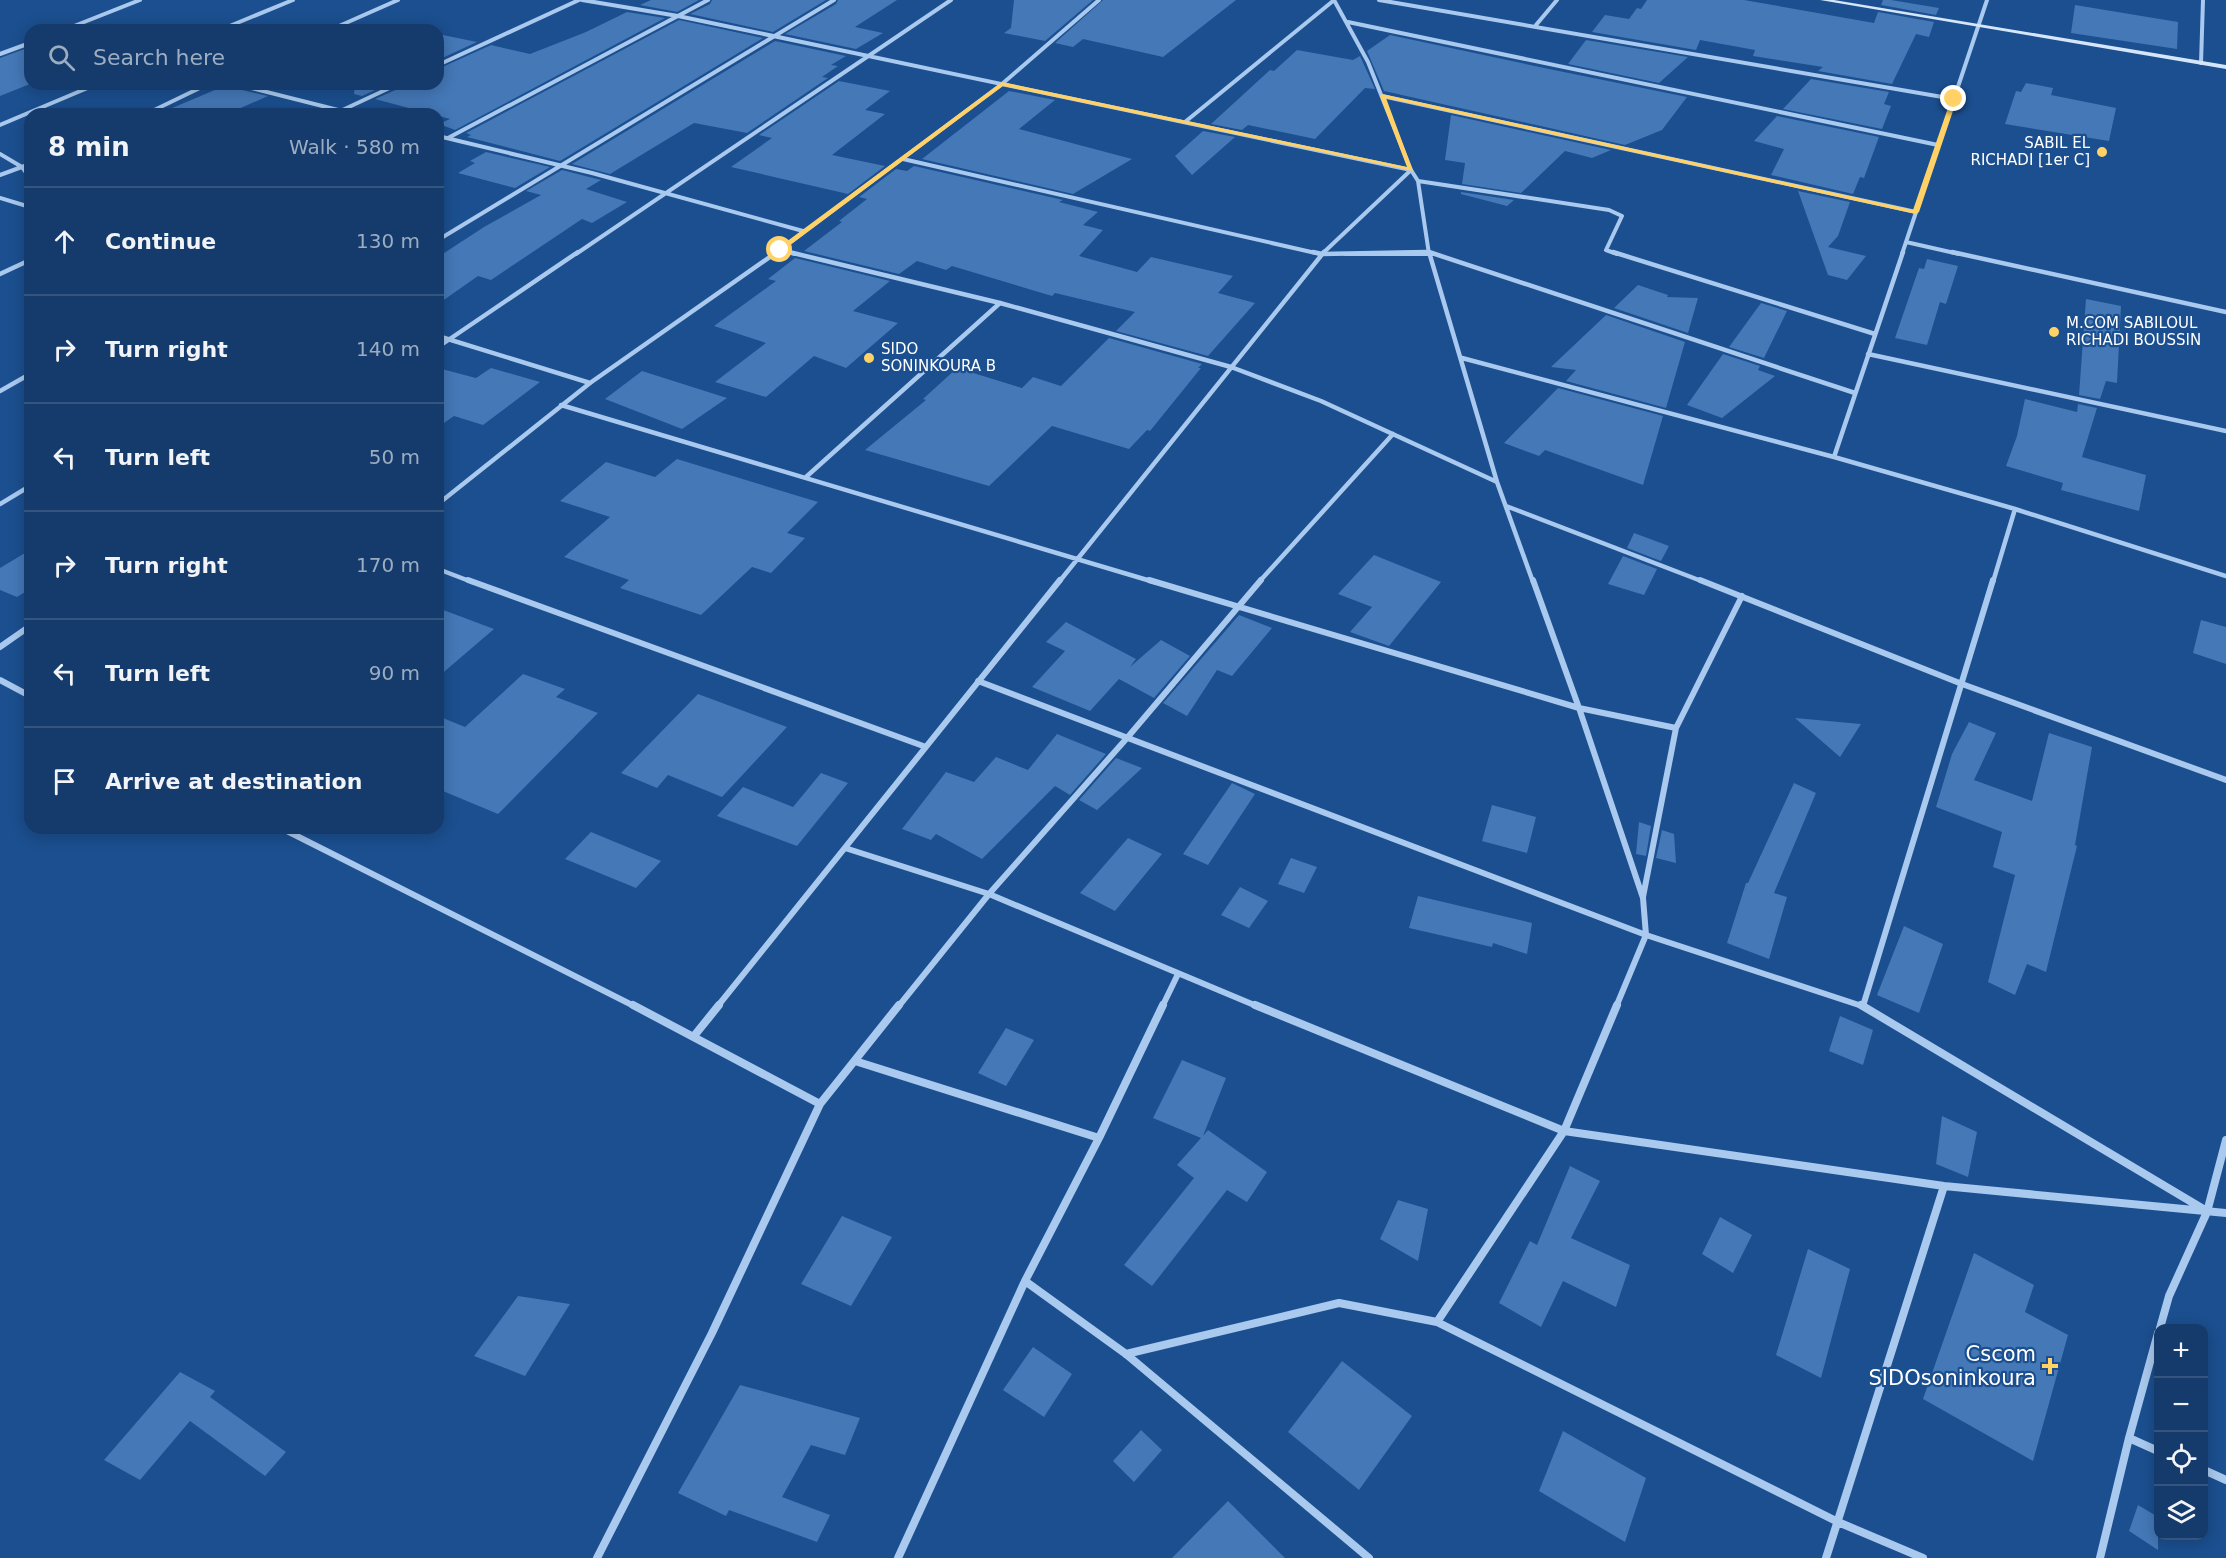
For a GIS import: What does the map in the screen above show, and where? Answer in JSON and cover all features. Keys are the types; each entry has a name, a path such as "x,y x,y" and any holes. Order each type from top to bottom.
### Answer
{"street":[{"path":"79,24 140,0"},
{"path":"235,24 293,0"},
{"path":"344,24 398,0"},
{"path":"444,62 580,0 678,16 1411,170"},
{"path":"448,139 708,0"},
{"path":"444,236 834,0"},
{"path":"444,343 951,0"},
{"path":"444,499 590,382 780,250 1002,84 1099,0"},
{"path":"1379,0 1536,25 1954,99"},
{"path":"1536,25 1557,0"},
{"path":"1823,0 2226,67"},
{"path":"1834,456 1987,0"},
{"path":"2201,63 2203,0"},
{"path":"1185,122 1334,1 1348,22 1382,96 1411,170 1418,181 1430,252 1497,482 1579,708 1643,898 1646,935 1564,1131 1437,1322"},
{"path":"1348,22 1938,145"},
{"path":"0,54 24,45"},
{"path":"40,108 83,90"},
{"path":"158,108 196,90"},
{"path":"259,90 329,108"},
{"path":"347,108 385,90"},
{"path":"1382,96 1916,212"},
{"path":"0,125 24,115"},
{"path":"444,138 561,166 803,231"},
{"path":"0,154 24,170"},
{"path":"903,159 1322,254 1430,252 1855,393"},
{"path":"0,175 22,167"},
{"path":"694,1036 1322,254 1411,170"},
{"path":"1418,181 1609,210 1622,216 1606,250 1875,334"},
{"path":"0,198 24,205"},
{"path":"1906,242 2226,312"},
{"path":"780,250 1000,303 1231,367 1321,401 1497,482"},
{"path":"0,274 24,263"},
{"path":"806,477 1000,303"},
{"path":"444,338 590,382"},
{"path":"1868,354 2226,431"},
{"path":"1461,358 1834,456 2015,509 2226,576"},
{"path":"0,391 24,377"},
{"path":"561,405 1579,708 1677,728"},
{"path":"597,1558 712,1333 820,1104 989,894 1127,738 1237,606 1394,434"},
{"path":"0,504 24,490"},
{"path":"1506,506 1742,596 1962,684 2226,780"},
{"path":"1863,1006 2015,509"},
{"path":"444,572 926,747"},
{"path":"1643,898 1677,728 1742,596"},
{"path":"0,647 24,630"},
{"path":"0,680 24,693"},
{"path":"978,681 1646,935 1863,1006 2207,1212"},
{"path":"293,834 694,1036 820,1104"},
{"path":"845,848 989,894 1178,974 1564,1131 1944,1186 2226,1213"},
{"path":"898,1558 1025,1281 1099,1138 1178,974"},
{"path":"855,1061 1099,1138"},
{"path":"2161,1324 2169,1296 2207,1212 2226,1140"},
{"path":"1826,1558 1944,1186"},
{"path":"1025,1281 1126,1354 1369,1558"},
{"path":"1126,1354 1339,1303 1437,1322 1838,1522 1923,1558"},
{"path":"2100,1558 2154,1347"},
{"path":"2129,1438 2154,1449"},
{"path":"2208,1472 2226,1480"}],"building":[{"path":"651,0 699,0 677,12 640,5"},
{"path":"712,0 826,0 773,32 690,14 710,4"},
{"path":"838,0 897,0 855,27 883,33 856,49 785,34 836,4"},
{"path":"1014,0 1093,0 1045,41 1004,33 1011,28"},
{"path":"1103,0 1236,0 1163,57 1083,39 1073,47 1055,43"},
{"path":"1647,0 1744,0 1874,23 1878,12 1934,22 1929,37 1916,34 1892,84 1818,71 1823,67 1753,56 1755,50 1700,40 1696,50 1592,32 1605,15 1629,19 1637,8 1641,9"},
{"path":"1883,0 1939,8 1936,15 1881,5"},
{"path":"2075,5 2178,22 2177,49 2071,33"},
{"path":"627,12 665,18 455,130 444,126 444,122 450,119 444,117 444,108 409,108 375,99 395,90 444,90 444,66 491,45 530,54 586,32"},
{"path":"679,20 763,38 560,161 467,137 471,135 466,133"},
{"path":"444,35 477,42 444,57"},
{"path":"1390,35 1687,97 1662,130 1625,145 1384,91 1367,51"},
{"path":"1586,40 1688,57 1659,83 1568,64"},
{"path":"775,41 846,56 831,65 838,66 822,77 828,78 747,133 694,123 610,174 572,164"},
{"path":"24,49 24,86 0,96 0,58"},
{"path":"1297,50 1353,60 1360,56 1375,89 1365,88 1315,139 1248,125 1242,130 1211,124 1270,70 1274,71"},
{"path":"1811,79 1889,92 1884,104 1891,106 1882,129 1783,109"},
{"path":"839,81 890,91 865,110 885,114 832,155 885,166 848,194 731,167 772,138 759,135"},
{"path":"2026,83 2053,88 2051,95 2116,108 2109,141 2005,124 2016,91 2021,92"},
{"path":"215,90 242,90 268,96 241,108 172,108"},
{"path":"354,90 375,90 362,96 354,94"},
{"path":"1009,91 1055,100 1019,129 1132,159 1073,194 922,159"},
{"path":"1451,115 1611,150 1592,158 1565,151 1521,193 1462,184 1465,163 1445,160"},
{"path":"1777,116 1879,137 1864,178 1860,177 1853,194 1771,175 1784,149 1754,141"},
{"path":"1203,131 1235,137 1192,175 1175,156"},
{"path":"486,152 550,167 515,188 458,173 475,163 470,161"},
{"path":"914,166 1063,200 1059,202 1098,212 1083,225 1103,230 1079,256 1137,272 1151,257 1233,276 1218,293 1255,303 1208,356 1116,331 1135,312 1055,293 1052,296 952,266 946,270 917,261 899,274 804,251 842,222 839,221 867,199 859,197 896,169 907,171"},
{"path":"562,170 601,180 586,189 627,202 592,223 582,219 491,280 478,276 444,300 444,253 484,227 541,195 526,191"},
{"path":"1798,191 1850,202 1838,236 1828,247 1866,256 1847,280 1828,275"},
{"path":"1461,192 1514,200 1507,206 1461,194"},
{"path":"795,258 890,281 853,311 898,323 846,368 814,356 766,397 715,382 766,343 714,326 776,281 768,279"},
{"path":"1927,259 1958,266 1946,304 1940,302 1927,345 1895,338 1919,268 1924,269"},
{"path":"1638,285 1668,295 1667,297 1698,298 1688,333 1614,308"},
{"path":"2086,299 2121,306 2117,383 2106,381 2100,399 2079,395"},
{"path":"1761,303 1787,311 1764,358 1729,347"},
{"path":"1606,315 1685,342 1666,408 1566,381 1576,370 1551,367"},
{"path":"1109,338 1202,364 1150,431 1147,430 1129,449 1052,426 989,486 865,450 926,400 923,399 957,368 1022,388 1033,377 1061,386"},
{"path":"1723,354 1760,366 1758,370 1775,376 1722,418 1687,405"},
{"path":"491,368 540,382 483,425 454,416 444,423 444,370 476,378"},
{"path":"642,371 727,398 682,429 605,399"},
{"path":"1558,388 1663,416 1643,485 1545,450 1539,456 1504,443"},
{"path":"2025,399 2077,412 2078,404 2097,408 2082,457 2146,475 2139,511 2061,490 2063,483 2006,466 2017,436"},
{"path":"677,459 818,502 787,533 805,538 771,573 752,567 701,615 620,588 629,580 564,557 610,517 560,501 606,462 655,477"},
{"path":"1634,533 1669,546 1661,561 1627,548"},
{"path":"24,554 24,593 17,597 0,590 0,568"},
{"path":"1374,555 1441,582 1389,646 1350,632 1372,607 1338,594"},
{"path":"1623,556 1657,569 1644,595 1608,584"},
{"path":"444,610 494,629 444,672"},
{"path":"1239,615 1272,628 1232,676 1217,670 1187,716 1163,703"},
{"path":"2201,620 2226,627 2226,664 2193,653"},
{"path":"1066,622 1136,659 1130,667 1161,640 1190,656 1154,698 1119,679 1090,711 1032,687 1065,651 1046,642"},
{"path":"523,674 565,689 556,697 598,713 498,814 444,792 444,718 465,727"},
{"path":"698,694 787,727 722,797 668,775 657,788 621,773"},
{"path":"1795,718 1861,724 1840,757"},
{"path":"1969,722 1996,733 1974,780 2032,801 2049,733 2092,747 2075,845 2077,846 2046,972 2027,964 2015,995 1988,982 2015,875 1993,867 2002,832 1936,807 1952,754"},
{"path":"1057,734 1106,754 1070,795 1055,786 982,859 936,834 931,840 902,829 946,772 974,782 996,757 1028,770"},
{"path":"1116,758 1142,768 1097,810 1079,800"},
{"path":"821,773 848,783 797,846 717,816 743,787 793,807"},
{"path":"1232,783 1255,794 1208,865 1183,854"},
{"path":"1794,783 1816,793 1774,893 1787,897 1769,959 1727,943 1746,883 1748,883"},
{"path":"1492,805 1536,817 1527,853 1482,841"},
{"path":"1639,822 1651,826 1646,856 1636,854"},
{"path":"1662,830 1674,834 1676,863 1656,858"},
{"path":"591,832 661,861 636,888 565,859"},
{"path":"1128,838 1162,854 1115,911 1080,893"},
{"path":"1291,858 1317,867 1304,893 1278,884"},
{"path":"1240,887 1268,901 1249,928 1221,915"},
{"path":"1418,896 1532,923 1527,954 1493,943 1492,947 1409,928"},
{"path":"1904,926 1943,944 1919,1013 1877,995"},
{"path":"1840,1016 1873,1030 1863,1065 1829,1051"},
{"path":"1006,1028 1034,1040 1006,1086 978,1073"},
{"path":"1182,1060 1226,1078 1203,1136 1208,1130 1267,1172 1247,1202 1227,1190 1152,1286 1124,1265 1194,1178 1177,1165 1201,1138 1153,1118"},
{"path":"1942,1116 1977,1132 1968,1177 1936,1164"},
{"path":"1570,1166 1600,1181 1571,1238 1630,1265 1616,1307 1563,1281 1541,1327 1499,1303 1530,1241 1537,1245"},
{"path":"1398,1200 1428,1209 1418,1261 1380,1239"},
{"path":"842,1216 892,1237 851,1306 801,1284"},
{"path":"1720,1217 1752,1235 1733,1273 1702,1254"},
{"path":"1808,1249 1850,1269 1821,1378 1776,1355"},
{"path":"1974,1253 2034,1285 2025,1312 2068,1335 2033,1461 1923,1399"},
{"path":"518,1296 570,1304 525,1376 474,1356"},
{"path":"1033,1347 1072,1374 1044,1417 1003,1390"},
{"path":"1342,1361 1412,1416 1359,1490 1288,1432"},
{"path":"180,1372 215,1391 210,1397 286,1452 265,1476 190,1421 140,1480 104,1460"},
{"path":"740,1385 860,1418 845,1455 811,1445 782,1497 830,1515 817,1542 729,1510 726,1516 678,1493"},
{"path":"1141,1430 1162,1450 1134,1482 1113,1461"},
{"path":"1563,1431 1646,1478 1625,1542 1539,1491"},
{"path":"1228,1501 1285,1558 1172,1558"},
{"path":"2138,1505 2154,1515 2154,1540 2158,1540 2158,1550 2129,1531"}],"place":[{"name":"SABIL EL RICHADI [1er C]","path":"2102,152"},
{"name":"M.COM SABILOUL RICHADI BOUSSIN","path":"2054,332"},
{"name":"SIDO SONINKOURA B","path":"869,358"},
{"name":"Cscom SIDOsoninkoura","path":"2050,1366"}],"route":[{"path":"780,250 1002,84 1411,170 1382,96 1916,212 1954,99"}]}
